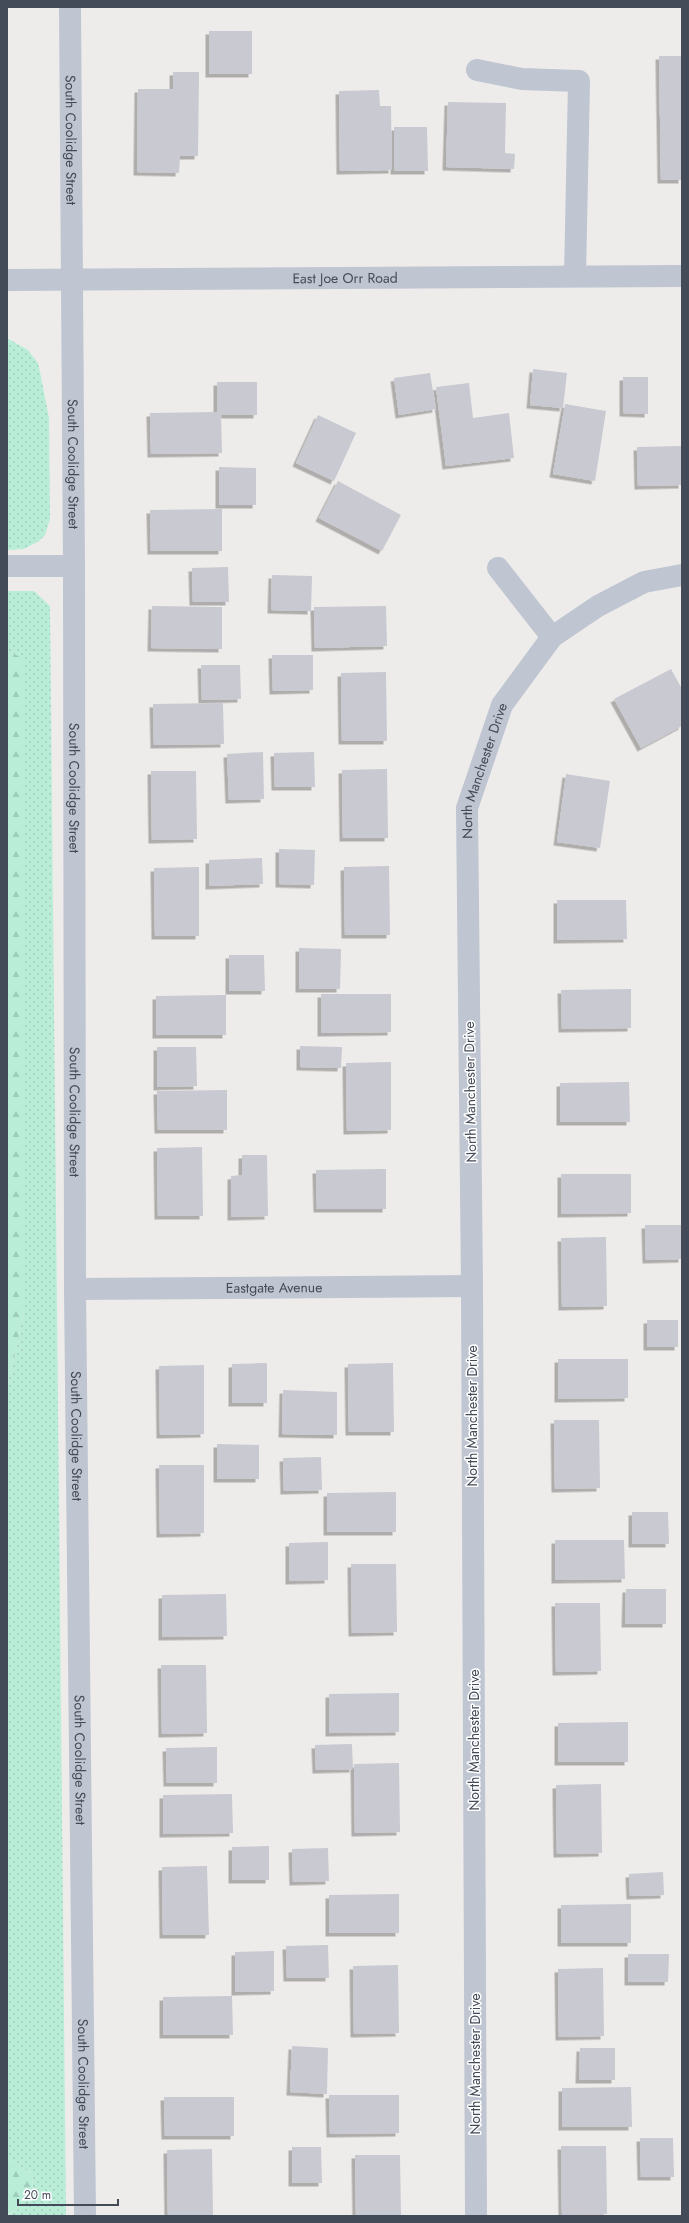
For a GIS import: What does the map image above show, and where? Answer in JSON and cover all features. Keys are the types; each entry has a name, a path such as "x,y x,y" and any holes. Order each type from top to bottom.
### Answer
{"street":[{"name":"South Coolidge Street","path":"70,7 74,566 75,1289 85,2216"},
{"path":"477,70 522,79 579,81 575,276"},
{"name":"East Joe Orr Road","path":"7,280 682,276"},
{"path":"7,566 74,566"},
{"path":"498,568 552,637"},
{"name":"North Manchester Drive","path":"476,2216 472,1286 467,808 502,705 552,637 598,606 644,582 682,575"},
{"name":"Eastgate Avenue","path":"75,1289 472,1286"}],"green space":[{"path":"7,338 28,350 38,363 49,418 50,519 45,535 39,541 24,549 7,550"},
{"path":"7,591 34,591 50,606 66,2216 7,2216 33,2200 32,2174 7,2158 7,1388 24,1313 24,660 7,650"},
{"path":"7,650 24,659 24,1313 7,1388"},
{"path":"7,2158 32,2174 33,2201 7,2215"}],"building":[{"path":"209,31 252,31 252,74 209,74"},
{"path":"659,56 682,56 682,180 661,180"},
{"path":"173,72 199,72 198,156 180,156 179,173 137,172 138,89 173,89"},
{"path":"379,90 380,106 391,106 392,170 340,171 339,91"},
{"path":"448,102 506,103 505,153 515,154 514,169 446,167"},
{"path":"394,127 427,127 428,171 394,171"},
{"path":"533,369 567,373 563,408 530,405"},
{"path":"430,373 436,409 399,415 394,378"},
{"path":"623,377 648,377 648,414 623,413"},
{"path":"217,382 257,382 257,415 221,415 222,453 151,454 150,413 217,412"},
{"path":"469,383 473,418 509,413 514,458 446,466 436,387"},
{"path":"565,404 606,411 595,481 553,474"},
{"path":"318,415 356,433 334,481 296,463"},
{"path":"682,446 682,485 638,486 637,447"},
{"path":"219,467 256,468 256,505 219,505"},
{"path":"338,481 401,515 382,551 319,518"},
{"path":"222,509 222,551 151,551 150,510"},
{"path":"228,567 229,602 193,602 192,568"},
{"path":"272,575 312,576 311,611 271,610"},
{"path":"152,606 222,607 222,649 151,648"},
{"path":"386,606 387,646 315,648 314,607"},
{"path":"272,655 313,655 313,690 273,691"},
{"path":"201,665 240,665 241,699 202,700"},
{"path":"671,669 682,689 682,726 641,748 614,699"},
{"path":"386,672 387,741 342,741 341,673"},
{"path":"223,703 224,744 154,745 153,704"},
{"path":"263,752 264,799 229,800 227,754"},
{"path":"314,752 315,787 275,787 274,753"},
{"path":"387,769 388,838 343,838 342,770"},
{"path":"151,771 196,771 197,839 152,840"},
{"path":"566,774 610,781 600,848 557,842"},
{"path":"279,849 315,850 314,885 279,884"},
{"path":"262,858 263,884 209,886 209,860"},
{"path":"389,866 390,935 345,935 344,867"},
{"path":"199,867 199,936 155,936 154,868"},
{"path":"557,900 626,900 627,939 557,940"},
{"path":"299,948 341,949 340,989 299,989"},
{"path":"229,955 264,955 265,991 229,991"},
{"path":"631,989 631,1028 562,1029 561,990"},
{"path":"321,994 391,994 391,1032 321,1033"},
{"path":"226,995 226,1035 156,1035 156,996"},
{"path":"300,1046 342,1047 341,1068 300,1067"},
{"path":"157,1047 196,1047 197,1086 157,1087"},
{"path":"391,1062 391,1130 347,1131 346,1063"},
{"path":"629,1082 630,1122 560,1122 560,1083"},
{"path":"227,1090 227,1130 158,1130 157,1091"},
{"path":"202,1147 203,1216 158,1216 157,1148"},
{"path":"242,1155 267,1155 268,1216 231,1217 231,1176 242,1175"},
{"path":"386,1169 386,1209 317,1209 316,1170"},
{"path":"561,1174 631,1174 631,1213 561,1214"},
{"path":"645,1225 682,1225 682,1259 646,1260"},
{"path":"606,1237 607,1306 562,1307 561,1238"},
{"path":"647,1320 678,1320 678,1347 647,1347"},
{"path":"558,1359 628,1359 628,1398 558,1399"},
{"path":"267,1363 267,1403 232,1403 232,1364"},
{"path":"393,1363 394,1432 349,1432 348,1364"},
{"path":"204,1365 204,1434 160,1435 159,1366"},
{"path":"283,1390 337,1392 337,1435 282,1434"},
{"path":"554,1420 599,1420 600,1488 555,1489"},
{"path":"217,1444 259,1445 259,1479 217,1479"},
{"path":"321,1457 322,1490 284,1491 283,1458"},
{"path":"159,1465 204,1465 204,1533 160,1534"},
{"path":"396,1492 396,1532 327,1532 327,1493"},
{"path":"632,1512 668,1512 669,1544 632,1544"},
{"path":"555,1540 624,1540 625,1579 555,1580"},
{"path":"328,1542 328,1580 289,1581 289,1543"},
{"path":"351,1564 396,1564 397,1632 352,1633"},
{"path":"626,1589 666,1589 666,1624 625,1624"},
{"path":"226,1594 227,1636 162,1637 162,1595"},
{"path":"555,1603 600,1603 601,1671 556,1672"},
{"path":"161,1665 206,1665 207,1733 162,1734"},
{"path":"399,1693 399,1732 329,1733 329,1694"},
{"path":"628,1722 628,1762 558,1762 558,1723"},
{"path":"352,1744 353,1769 316,1770 315,1745"},
{"path":"217,1747 217,1783 167,1783 166,1748"},
{"path":"399,1763 400,1832 355,1833 354,1764"},
{"path":"601,1784 602,1853 557,1854 556,1785"},
{"path":"232,1794 233,1833 163,1834 163,1795"},
{"path":"269,1846 269,1880 232,1880 232,1847"},
{"path":"328,1848 329,1881 293,1882 292,1849"},
{"path":"207,1866 209,1935 163,1935 162,1867"},
{"path":"663,1872 664,1895 630,1896 629,1874"},
{"path":"399,1894 399,1933 329,1933 329,1895"},
{"path":"631,1904 631,1943 561,1943 561,1905"},
{"path":"328,1945 329,1978 287,1978 286,1946"},
{"path":"274,1951 274,1991 235,1992 235,1952"},
{"path":"628,1954 669,1954 668,1982 628,1982"},
{"path":"398,1965 399,2033 354,2034 353,1966"},
{"path":"603,1968 604,2036 559,2037 558,1969"},
{"path":"232,1996 233,2035 163,2035 163,1997"},
{"path":"292,2046 328,2048 327,2094 290,2092"},
{"path":"580,2048 615,2048 615,2080 579,2080"},
{"path":"631,2087 632,2127 562,2127 562,2088"},
{"path":"329,2095 399,2095 399,2133 330,2134"},
{"path":"164,2097 234,2097 234,2136 165,2136"},
{"path":"640,2138 673,2138 674,2177 641,2177"},
{"path":"561,2146 606,2146 607,2214 562,2215"},
{"path":"292,2147 321,2147 322,2183 292,2183"},
{"path":"212,2149 213,2216 168,2216 167,2150"},
{"path":"355,2155 400,2155 401,2216 356,2216"}]}
